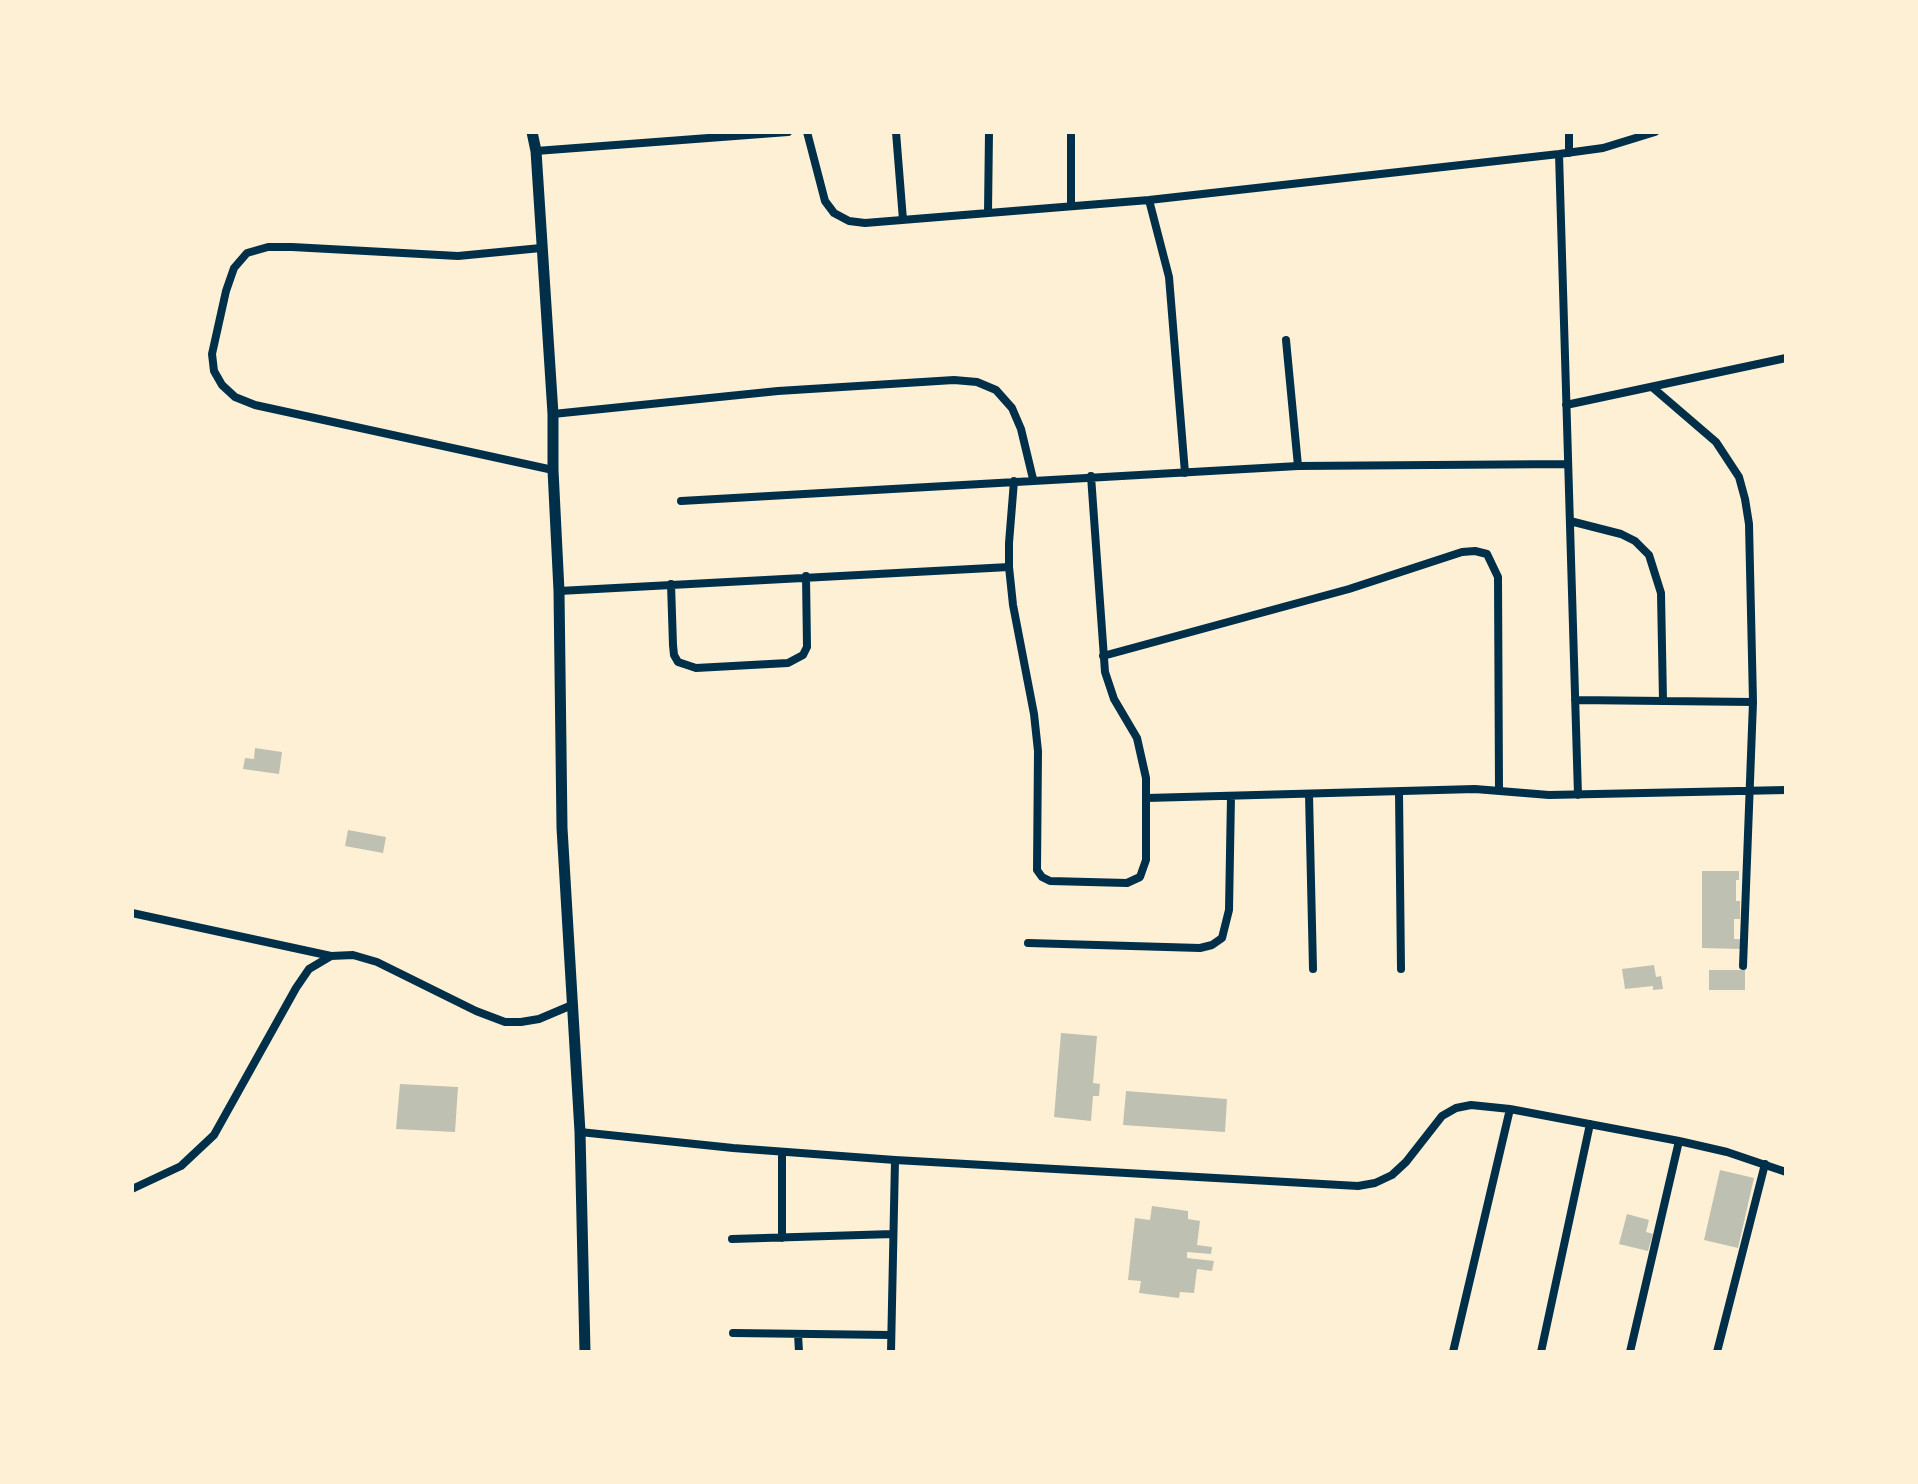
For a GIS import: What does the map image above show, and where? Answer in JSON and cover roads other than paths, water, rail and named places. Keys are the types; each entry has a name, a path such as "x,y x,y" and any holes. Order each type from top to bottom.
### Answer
{"street":[{"path":"532,132 536,151 553,414 562,828 580,1132 585,1352"},
{"path":"536,151 788,132"},
{"path":"807,132 825,201 834,213 849,221 865,223 1149,200 1569,153 1603,148 1655,132"},
{"path":"896,132 903,220"},
{"path":"988,212 989,132"},
{"path":"1071,132 1071,205"},
{"path":"1569,132 1569,153"},
{"path":"1559,154 1578,795"},
{"path":"1149,200 1169,277 1185,473"},
{"path":"541,248 458,256 292,247 268,247 247,253 234,268 226,291 212,354 214,371 222,385 235,397 255,405 553,470"},
{"path":"1286,340 1298,466"},
{"path":"1566,405 1786,358"},
{"path":"553,414 778,391 954,380 977,382 996,390 1012,408 1021,429 1033,479"},
{"path":"1652,387 1716,442 1739,477 1749,524 1753,702 1743,966"},
{"path":"681,501 1298,466 1568,464"},
{"path":"1014,481 1009,567 1038,751 1036,861 1042,877 1060,882 1127,883 1140,877 1146,860 1147,798 1141,749 1110,688 1103,656 1091,476"},
{"path":"1570,521 1621,534 1635,541 1649,555 1661,593 1663,701"},
{"path":"1103,656 1349,589 1462,552 1487,554 1498,577 1499,791"},
{"path":"559,591 1009,567"},
{"path":"671,584 673,645 678,662 696,668 788,663 803,655 807,647 806,576"},
{"path":"1575,700 1753,702"},
{"path":"1147,798 1399,792 1499,791 1578,795 1786,790"},
{"path":"1399,792 1401,969"},
{"path":"1309,794 1313,969"},
{"path":"1028,943 1200,948 1222,938 1229,910 1231,796"},
{"path":"132,913 331,956 353,955 377,962 505,1022 539,1019 572,1005"},
{"path":"132,1189 181,1166 214,1135 296,988 309,969 331,956"},
{"path":"580,1132 895,1160 1358,1186 1392,1175 1442,1116 1456,1108 1471,1105 1510,1109 1679,1141 1786,1172"},
{"path":"1453,1352 1510,1109"},
{"path":"1541,1352 1590,1124"},
{"path":"1630,1352 1679,1141"},
{"path":"782,1152 782,1238"},
{"path":"891,1352 895,1160"},
{"path":"1717,1352 1765,1164"},
{"path":"732,1239 893,1234"},
{"path":"733,1333 891,1335"},
{"path":"798,1334 799,1352"}]}
